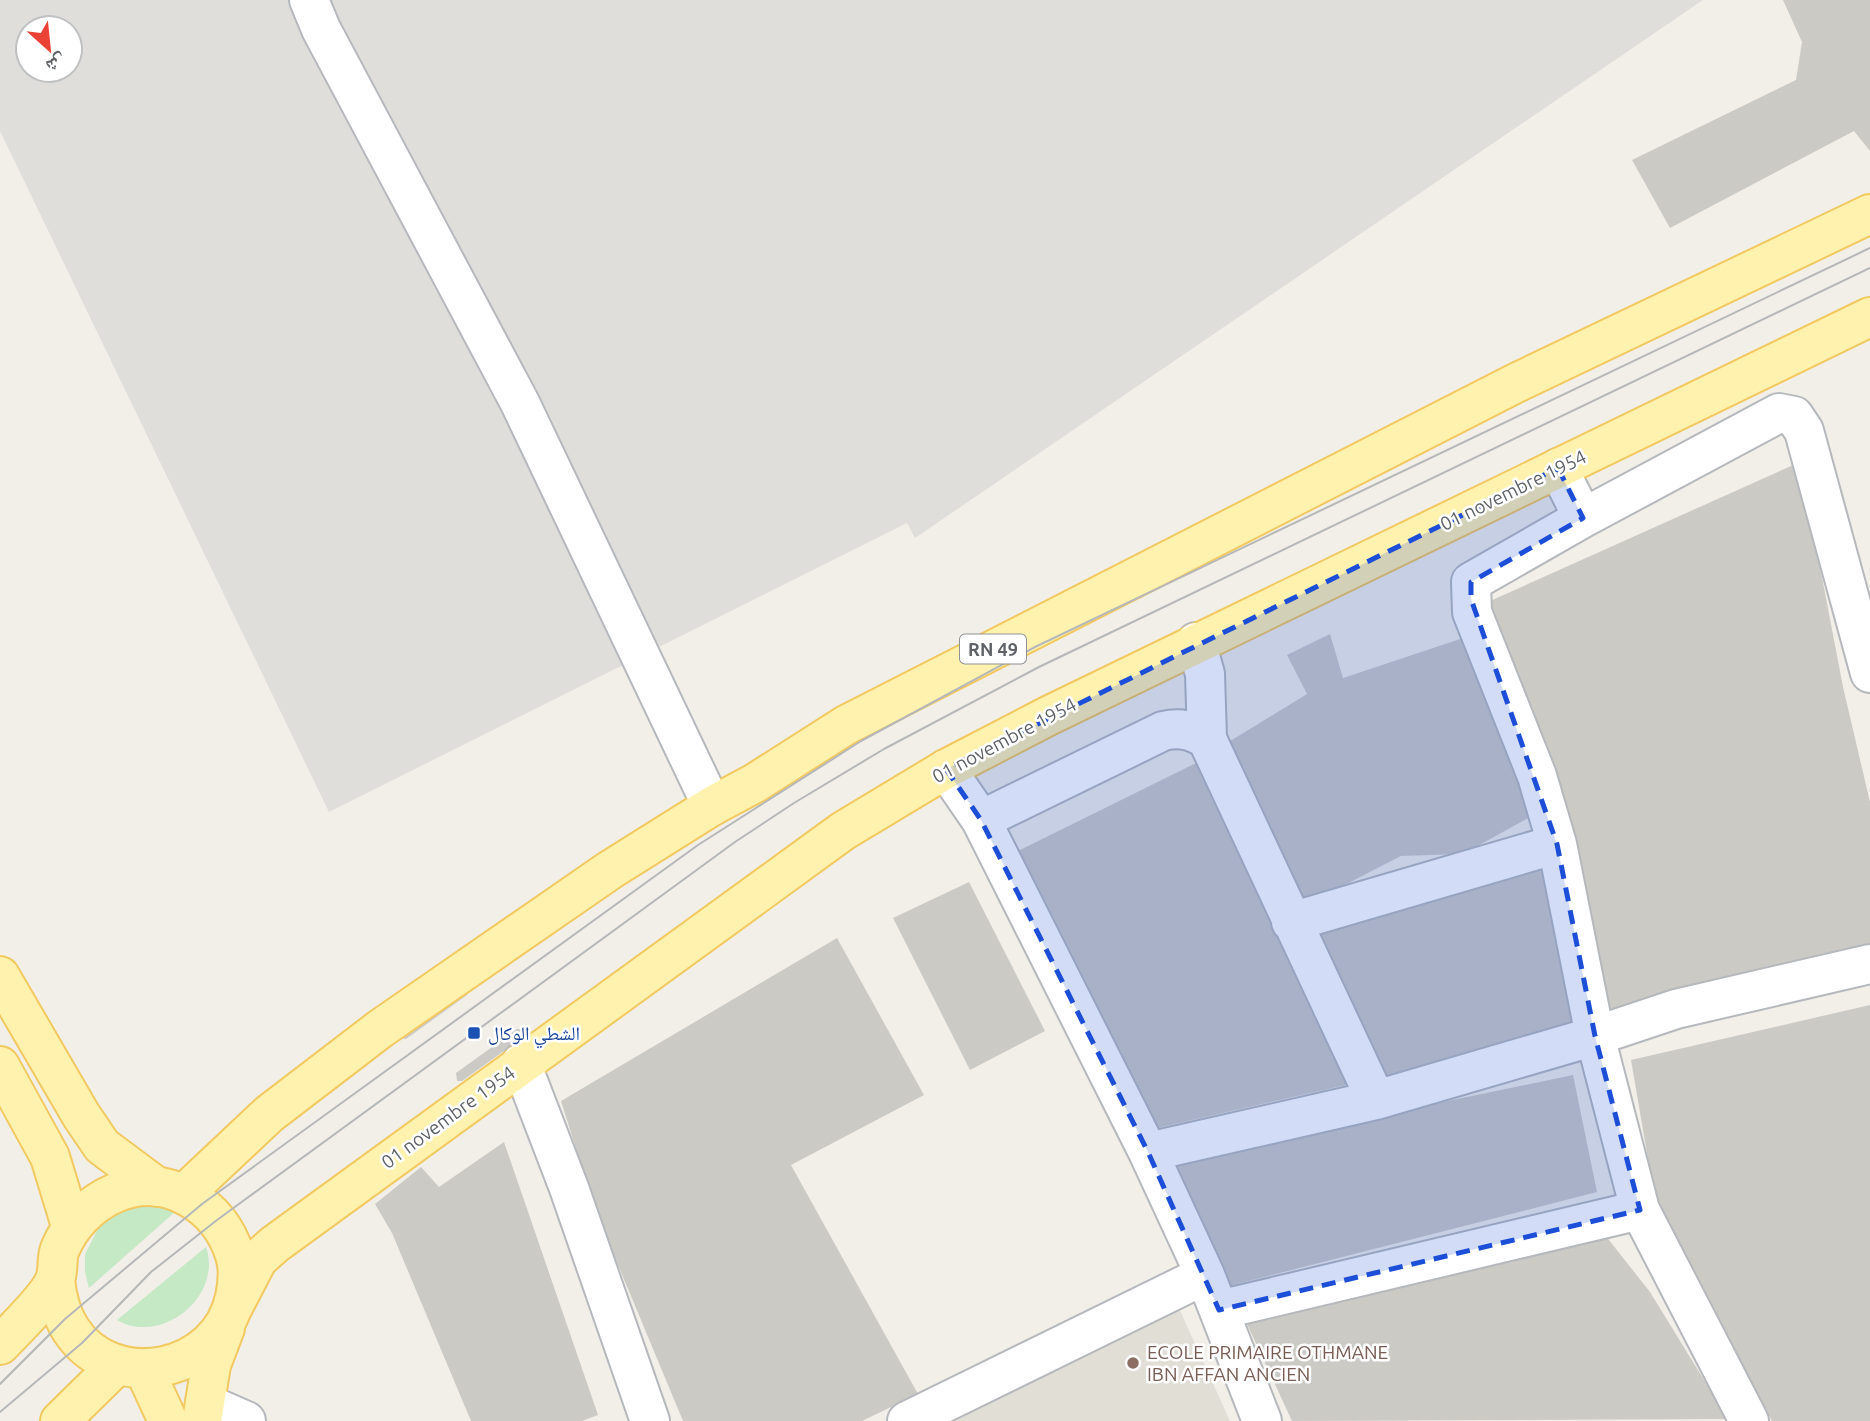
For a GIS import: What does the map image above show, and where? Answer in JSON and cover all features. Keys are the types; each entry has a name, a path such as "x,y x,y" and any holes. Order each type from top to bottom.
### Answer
{"main road":[{"name":"RN 49","path":"171,1191 380,1029 579,891 846,725 1518,382 1870,214"},
{"name":"01 novembre 1954","path":"231,1311 258,1259 275,1244 843,831 946,769 1196,642 1870,317"},
{"path":"0,976 102,1146 171,1191 210,1212 230,1239 237,1262 238,1284 211,1365 203,1412"},
{"path":"0,1066 50,1157 71,1226"},
{"path":"171,1191 132,1187 109,1195 88,1208 71,1226 58,1251 55,1280 57,1300 72,1332 98,1356 130,1367 170,1366 195,1355 215,1338 231,1311"},
{"path":"0,1345 29,1314 55,1280"},
{"path":"60,1421 130,1367"},
{"path":"130,1367 168,1421"}],"street":[{"path":"309,0 328,41 520,403 712,806"},
{"path":"1748,1421 1640,1210 1595,1036 1557,844 1537,776 1472,612 1471,582 1583,518 1779,413 1794,416 1804,431 1870,673"},
{"path":"1558,468 1583,518"},
{"path":"1196,642 1205,674 1207,739 1376,1100"},
{"path":"981,820 1163,731 1190,729 1207,739"},
{"path":"946,769 981,820 1148,1152 1205,1275 1262,1421"},
{"path":"1291,922 1557,844"},
{"path":"1148,1152 1376,1100 1595,1036 1676,1009 1870,964"},
{"path":"522,1063 569,1188 650,1421"},
{"path":"1219,1310 1640,1210"},
{"path":"907,1421 1205,1275"},
{"path":"203,1412 246,1421"}],"highlighted area":[{"path":"1558,468 1583,518 1471,582 1471,599 1557,844 1595,1036 1640,1210 1219,1310 1148,1152 981,820 946,769"}],"shaded area":[{"path":"0,0 1703,0 915,538 907,523 329,812 0,131"},
{"name":"ECOLE PRIMAIRE OTHMANE IBN AFFAN ANCIEN","path":"1178,1306 1230,1421 945,1421"}],"green space":[{"path":"151,1201 176,1211 89,1288 85,1272 85,1254 99,1227 121,1207"},
{"path":"206,1247 209,1265 206,1283 185,1312 152,1326 134,1326 117,1320"}],"building":[{"path":"1783,0 1870,0 1870,151 1854,131 1670,228 1632,160 1796,80 1802,42"},
{"path":"1800,462 1843,687 1870,802 1870,958 1613,1020 1581,903 1479,606"},
{"path":"1330,634 1343,678 1466,637 1539,812 1463,854 1401,856 1323,896 1297,900 1222,746 1307,694 1287,655"},
{"path":"1196,763 1350,1084 1153,1129 1121,1052 1014,853"},
{"path":"1542,865 1580,1035 1394,1084 1377,1076 1342,998 1315,922"},
{"path":"969,882 1045,1031 970,1070 893,918"},
{"path":"837,938 924,1095 791,1165 918,1394 862,1421 683,1421 596,1212 561,1101"},
{"path":"467,990 467,995 406,1039 401,1038 399,1035"},
{"path":"1870,1005 1870,1421 1772,1421 1654,1194 1631,1060"},
{"path":"517,1029 521,1029 523,1037 462,1081 457,1081 456,1073"},
{"path":"1573,1075 1597,1192 1225,1287 1169,1159"},
{"path":"504,1142 598,1415 582,1421 471,1421 392,1233 375,1204 421,1167 439,1187"},
{"path":"1605,1235 1650,1292 1728,1419 1292,1421 1247,1324"}],"tram line":[{"path":"0,1384 65,1319 202,1204 698,845 861,741 1035,647 1870,248"},
{"path":"0,1412 82,1343 151,1272 217,1220 735,842 794,803 884,749 1039,667 1870,268"}],"place":[{"name":"الشطي الوكال","path":"474,1033"},
{"name":"ECOLE PRIMAIRE OTHMANE IBN AFFAN ANCIEN","path":"1133,1363"}]}
